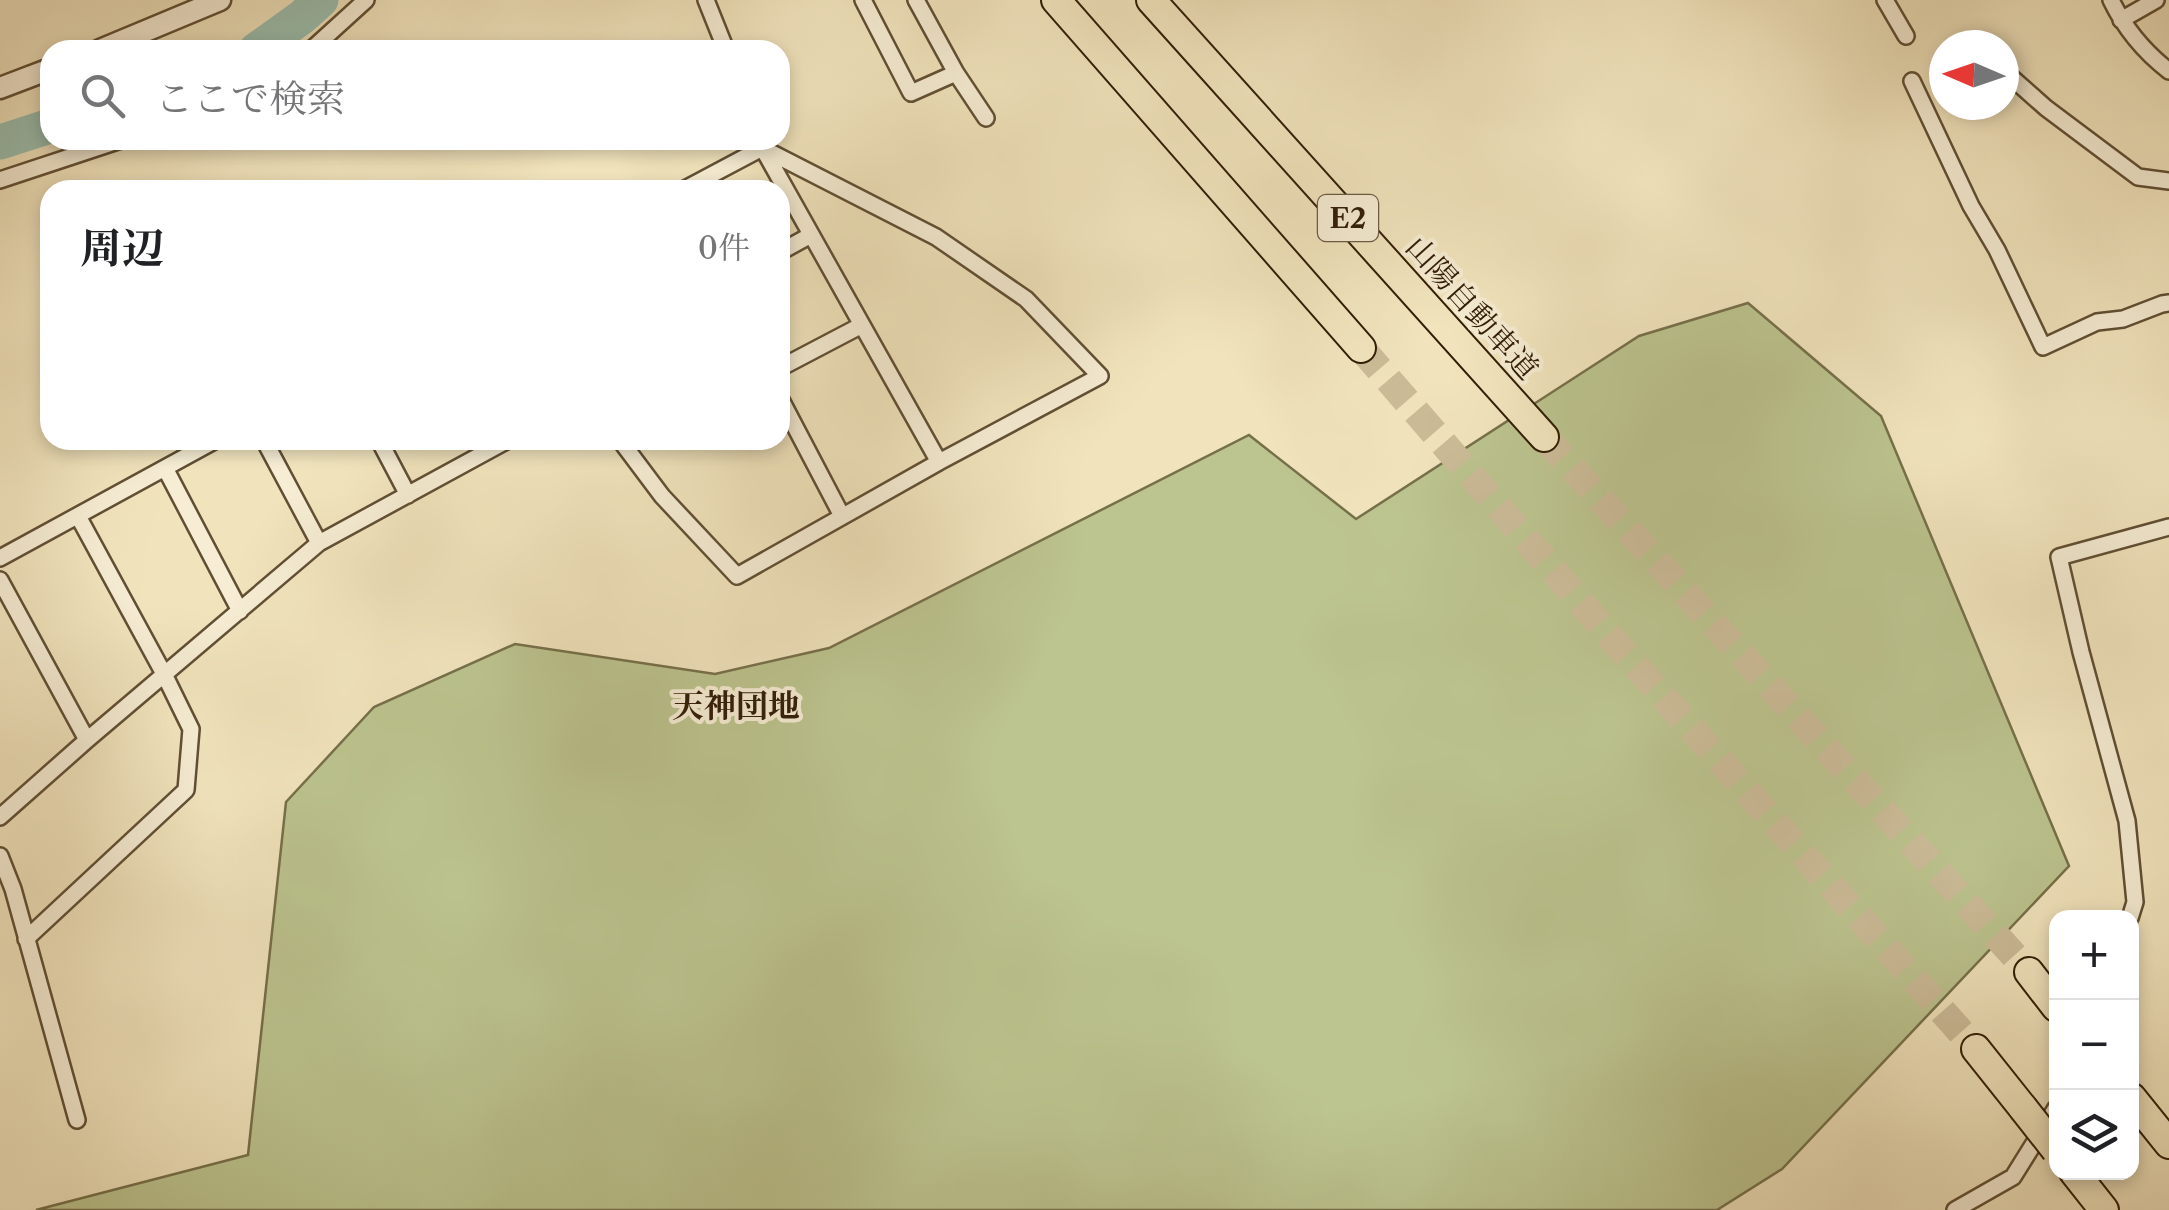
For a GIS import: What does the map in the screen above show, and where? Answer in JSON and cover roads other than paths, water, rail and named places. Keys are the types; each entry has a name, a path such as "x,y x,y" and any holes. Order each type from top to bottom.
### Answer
{"highway":[{"name":"E2","path":"1056,0 1361,348"},
{"name":"山陽自動車道","path":"1152,0 1544,437"},
{"path":"2029,972 2051,1000"},
{"path":"1976,1049 2049,1141"},
{"path":"2139,1107 2169,1144"},
{"path":"2080,1180 2104,1210"}],"street":[{"path":"124,40 220,0"},
{"path":"323,40 366,0"},
{"path":"706,0 722,40"},
{"path":"863,0 911,93 956,73"},
{"path":"916,0 986,118"},
{"path":"1885,0 1906,36"},
{"path":"2111,0 2140,48 2165,63"},
{"path":"2121,20 2156,0"},
{"path":"0,88 40,73"},
{"path":"1912,81 2043,348 2097,322 2123,319 2169,303"},
{"path":"2019,84 2138,178 2169,181"},
{"path":"0,180 91,150"},
{"path":"700,180 751,150"},
{"path":"764,150 781,180"},
{"path":"628,450 662,496 737,576 1100,376 1026,299 936,237 772,150"},
{"path":"790,197 939,462"},
{"path":"790,247 811,235"},
{"path":"790,363 862,325"},
{"path":"790,417 842,516"},
{"path":"0,558 198,450"},
{"path":"269,450 319,544"},
{"path":"384,450 408,495"},
{"path":"0,817 319,544 486,450"},
{"path":"165,468 240,611"},
{"path":"26,939 186,790 190,728 78,516"},
{"path":"2132,910 2135,902 2126,821 2059,557 2169,527"},
{"path":"0,580 87,740"},
{"path":"0,856 13,888 78,1120"},
{"path":"1955,1210 2013,1177 2049,1119"}],"waterway":[{"path":"270,40 321,0"},
{"path":"0,142 40,129"}],"tunnel":[{"path":"1361,348 1627,656 1976,1049"},
{"path":"1544,437 2029,972"}],"district":[{"name":"天神団地","path":"736,706"}]}
